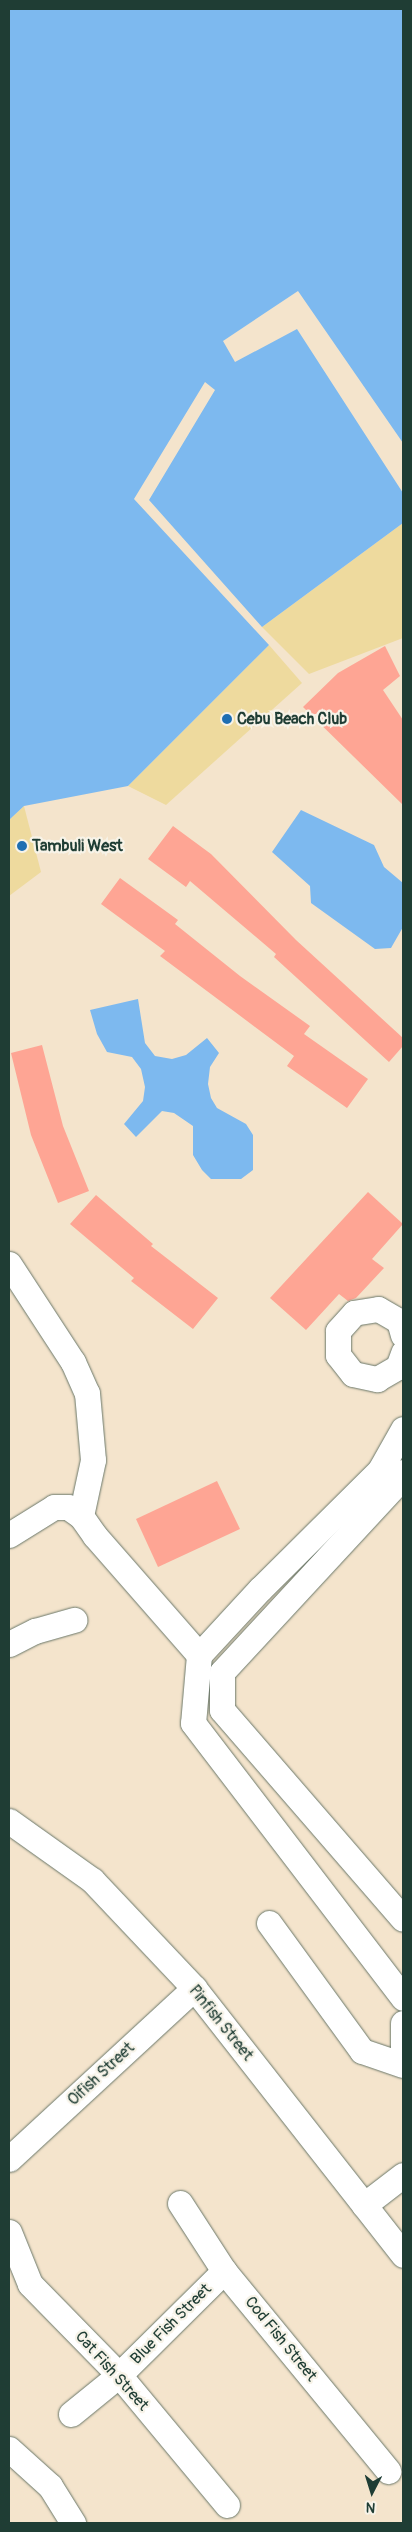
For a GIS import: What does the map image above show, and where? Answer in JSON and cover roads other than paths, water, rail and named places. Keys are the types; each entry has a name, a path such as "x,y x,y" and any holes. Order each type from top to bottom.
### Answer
{"street":[{"path":"9,1264 73,1362 87,1394 93,1460 81,1516"},
{"path":"402,1364 377,1378 353,1374 338,1355 338,1331 354,1313 378,1309 398,1321 403,1335"},
{"path":"401,1438 394,1475 222,1672 222,1710 403,1919"},
{"path":"198,1655 260,1589 394,1475"},
{"path":"9,1535 54,1507 68,1507 81,1516 95,1536 198,1655 198,1729 254,1799 403,1998"},
{"path":"9,1644 35,1631 74,1620"},
{"path":"198,1729 222,1710"},
{"name":"Pinfish Street","path":"9,1821 92,1880 194,1988 403,2255"},
{"path":"269,1923 362,2051 403,2065"},
{"name":"Oifish Street","path":"9,2159 194,1988"},
{"path":"403,2023 401,2031 403,2052"},
{"path":"364,2205 403,2175"},
{"name":"Cod Fish Street","path":"180,2203 224,2271 388,2471"},
{"name":"Cat Fish Street","path":"9,2232 30,2284 119,2375 226,2504"},
{"name":"Blue Fish Street","path":"70,2414 119,2375 224,2271"},
{"path":"11,2453 50,2486 73,2523"}],"water":[{"path":"9,9 403,9 403,443 298,291 223,341 235,362 297,329 403,493 403,523 262,627 149,500 215,390 205,382 134,499 269,645 128,786 24,806 9,820"},
{"path":"301,810 374,845 384,867 403,883 403,927 391,948 375,949 311,903 310,886 272,852"},
{"path":"138,999 145,1043 155,1056 172,1059 186,1055 207,1038 219,1053 210,1067 208,1084 211,1098 217,1108 246,1124 253,1135 253,1170 241,1179 211,1179 202,1170 193,1155 193,1126 174,1113 162,1111 136,1137 124,1124 143,1101 145,1087 141,1069 132,1057 107,1052 97,1034 90,1010"}],"place":[{"name":"Cebu Beach Club","path":"227,719"},
{"name":"Tambuli West","path":"22,846"}]}
